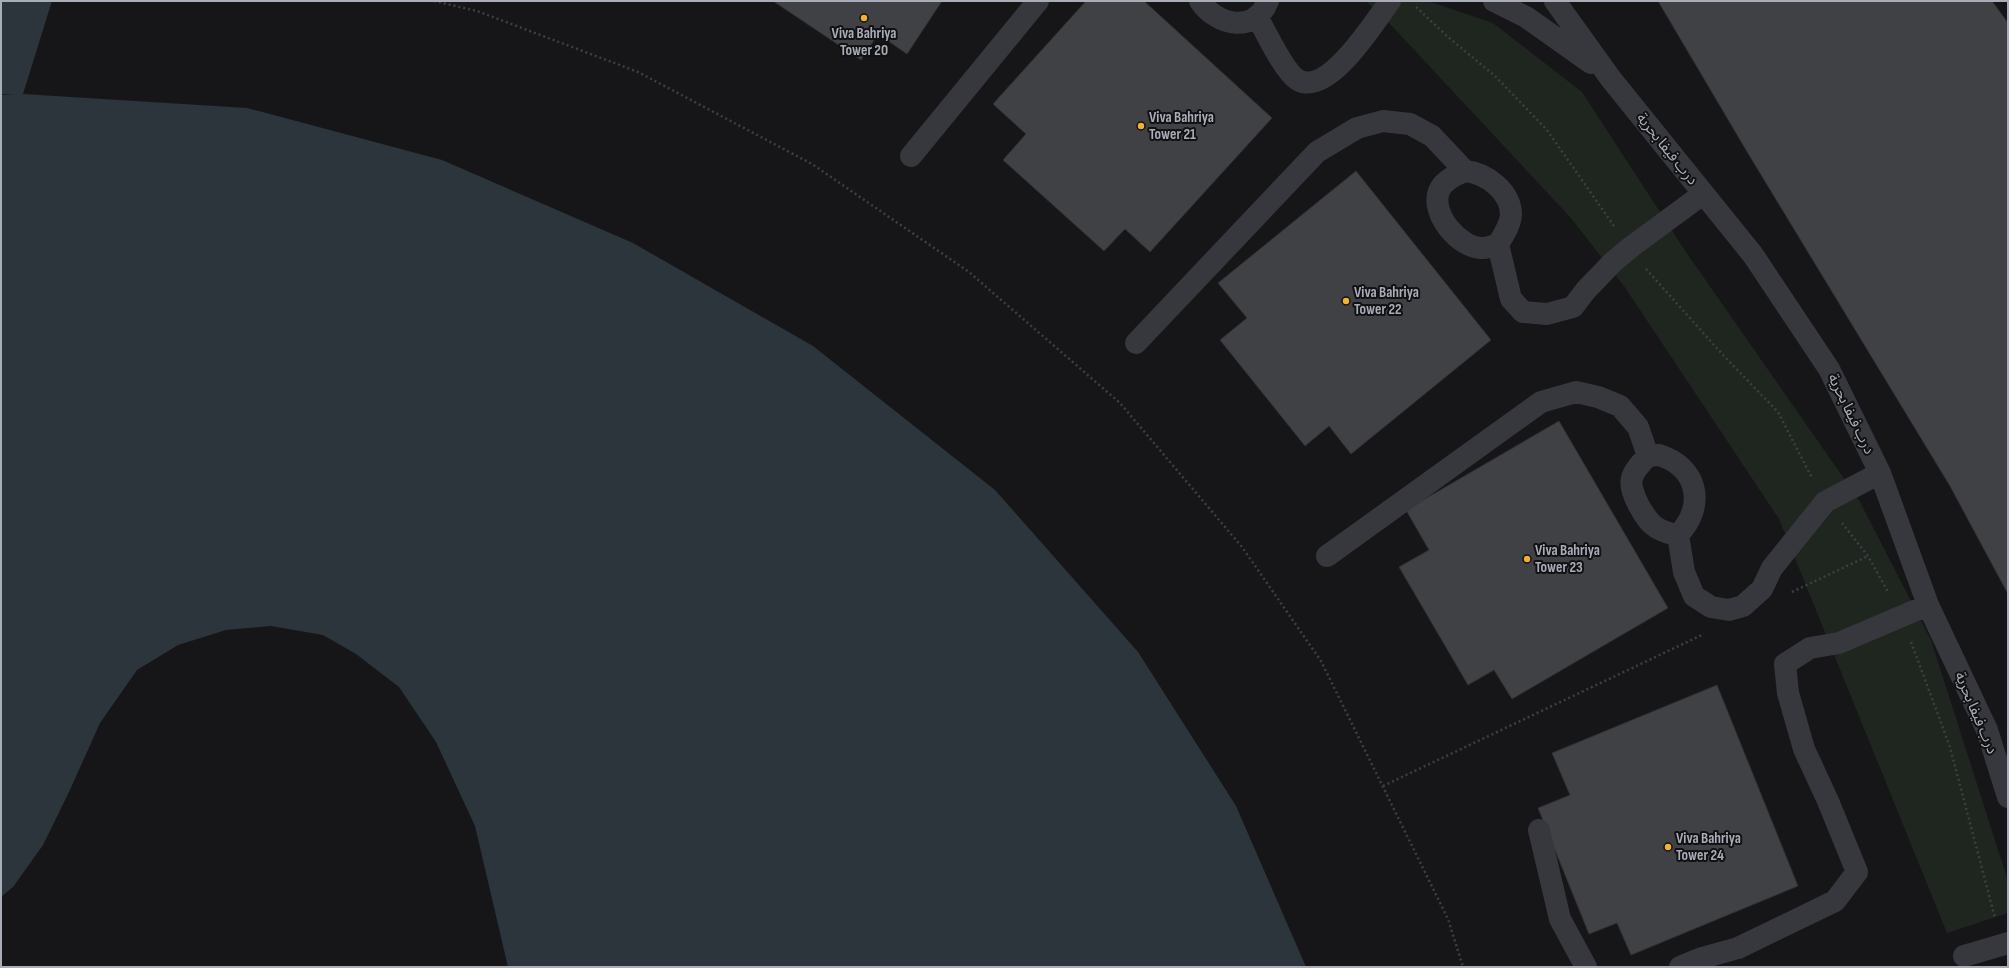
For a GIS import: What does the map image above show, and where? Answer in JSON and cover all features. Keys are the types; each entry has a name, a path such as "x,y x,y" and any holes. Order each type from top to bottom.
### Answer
{"street":[{"path":"911,156 1038,1"},
{"path":"1200,1 1206,9 1216,17 1232,23 1245,22 1262,9 1287,69 1298,80 1312,83 1324,78 1340,65 1390,1"},
{"name":"درب فيفا بحرية","path":"1494,1 1526,17 1571,48 1610,79"},
{"name":"درب فيفا بحرية","path":"1555,1 1610,79 1753,256 1829,369 1880,473 1928,605 1986,730 2008,797"},
{"path":"1136,343 1317,152 1357,128 1383,121 1410,124 1432,136 1465,172"},
{"path":"1498,244 1482,248 1459,240 1441,215 1438,206 1439,190 1454,175 1465,172 1484,176 1502,192 1508,202 1511,216 1508,227 1498,244 1511,300 1523,312 1547,314 1573,307 1586,290 1613,262 1703,194"},
{"path":"1327,556 1541,402 1576,392 1598,397 1620,406 1638,426 1648,456"},
{"path":"1659,455 1669,458 1680,465 1688,474 1693,486 1696,497 1695,509 1685,527 1678,535 1663,531 1649,522 1633,493 1631,479 1648,456 1659,455"},
{"path":"1678,535 1684,572 1694,596 1711,606 1729,610 1743,606 1762,589 1772,568 1825,502 1880,473"},
{"path":"1680,967 1702,958 1738,948 1836,901 1856,872 1828,801 1804,749 1788,694 1785,664 1810,648 1839,643 1928,605"},
{"path":"1539,830 1560,919 1586,967"},
{"path":"1964,956 2005,944"}],"path":[{"path":"434,1 477,11 638,72 812,164 969,272 1120,403 1242,548 1321,661 1448,919 1462,967"},
{"path":"1825,502 1868,556 1902,617 1950,747 2005,944"},
{"path":"1790,593 1868,556"},
{"path":"1383,786 1711,630"}],"shaded area":[{"path":"1,1 52,1 23,94 247,108 442,160 633,243 813,346 995,490 1138,652 1236,806 1306,967 508,967 475,826 436,742 399,687 356,654 323,635 271,626 226,630 178,645 137,670 100,723 43,845 13,887 1,897 1,95 15,94 1,94"},
{"path":"1366,1 1428,1 1493,23 1582,92 1686,252 1859,500 1931,640 2008,881 2008,913 1947,933 1779,519 1624,286 1570,217 1390,24"}],"building":[{"name":"Viva Bahriya Tower 20","path":"773,1 942,1 907,54 878,34 861,60"},
{"name":"Viva Bahriya Tower 21","path":"1086,1 1144,1 1272,118 1150,252 1125,229 1104,251 1003,160 1026,134 993,104"},
{"path":"1658,1 1992,1 2008,23 2008,594 1950,486 1749,155"},
{"name":"Viva Bahriya Tower 22","path":"1356,171 1491,340 1351,454 1329,426 1305,446 1220,340 1247,318 1218,283"},
{"name":"Viva Bahriya Tower 23","path":"1559,421 1668,608 1512,699 1494,670 1468,685 1399,567 1429,550 1406,510"},
{"name":"Viva Bahriya Tower 24","path":"1717,685 1798,886 1631,955 1617,923 1589,934 1538,808 1570,795 1552,753"}],"place":[{"name":"Viva Bahriya Tower 20","path":"864,18"},
{"name":"Viva Bahriya Tower 21","path":"1141,126"},
{"name":"Viva Bahriya Tower 22","path":"1346,301"},
{"name":"Viva Bahriya Tower 23","path":"1527,559"},
{"name":"Viva Bahriya Tower 24","path":"1668,847"}]}
